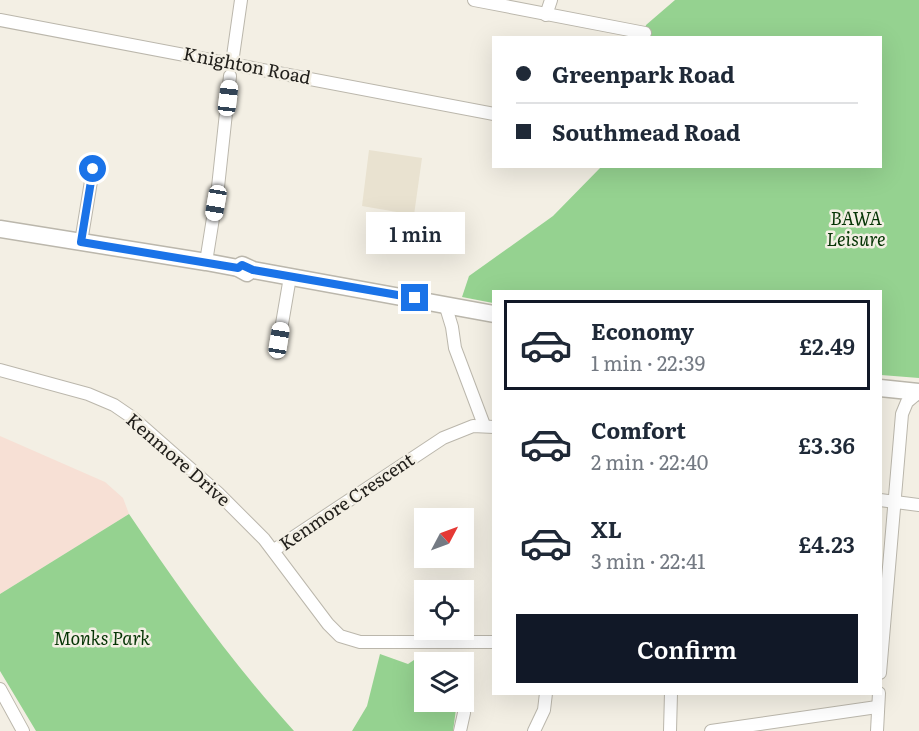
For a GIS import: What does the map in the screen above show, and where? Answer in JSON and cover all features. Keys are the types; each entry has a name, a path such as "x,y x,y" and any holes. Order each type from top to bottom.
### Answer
{"main road":[{"path":"0,229 206,262 492,314"},
{"path":"883,388 919,392"}],"street":[{"path":"232,63 241,0"},
{"path":"474,0 645,33"},
{"path":"546,15 551,0"},
{"name":"Knighton Road","path":"0,20 492,114"},
{"path":"206,262 218,187 230,76"},
{"path":"81,242 93,169"},
{"path":"277,353 290,277"},
{"path":"445,304 452,327 454,348 489,426"},
{"path":"452,327 472,309"},
{"name":"Kenmore Drive","path":"0,370 88,394 114,405 133,418 218,493 274,550"},
{"path":"883,388 897,401 902,414"},
{"path":"882,652 902,414 907,402 919,392"},
{"name":"Kenmore Crescent","path":"489,426 463,429 443,438 274,550 328,624 340,636 360,642 492,642"},
{"path":"882,500 919,505"},
{"path":"0,690 18,729"},
{"path":"534,731 544,710 546,695"},
{"path":"670,695 670,731"},
{"path":"877,731 879,695"},
{"path":"711,731 878,707"},
{"path":"460,731 464,712"}],"shaded area":[{"path":"369,150 422,158 414,215 362,206"},
{"path":"0,436 105,482 123,498 129,514 0,594"}],"green space":[{"name":"BAWA Leisure","path":"675,0 919,0 919,378 882,375 882,290 492,290 492,303 462,297 469,276 553,216 600,168 882,168 882,36 643,36 646,25"},
{"name":"Monks Park","path":"129,514 208,626 271,706 294,731 36,731 0,671 0,594"},
{"path":"380,654 408,664 414,660 414,712 456,712 453,731 352,731 367,706"}],"route":[{"path":"93,169 81,242 238,268 242,265 253,270 415,298"}]}
